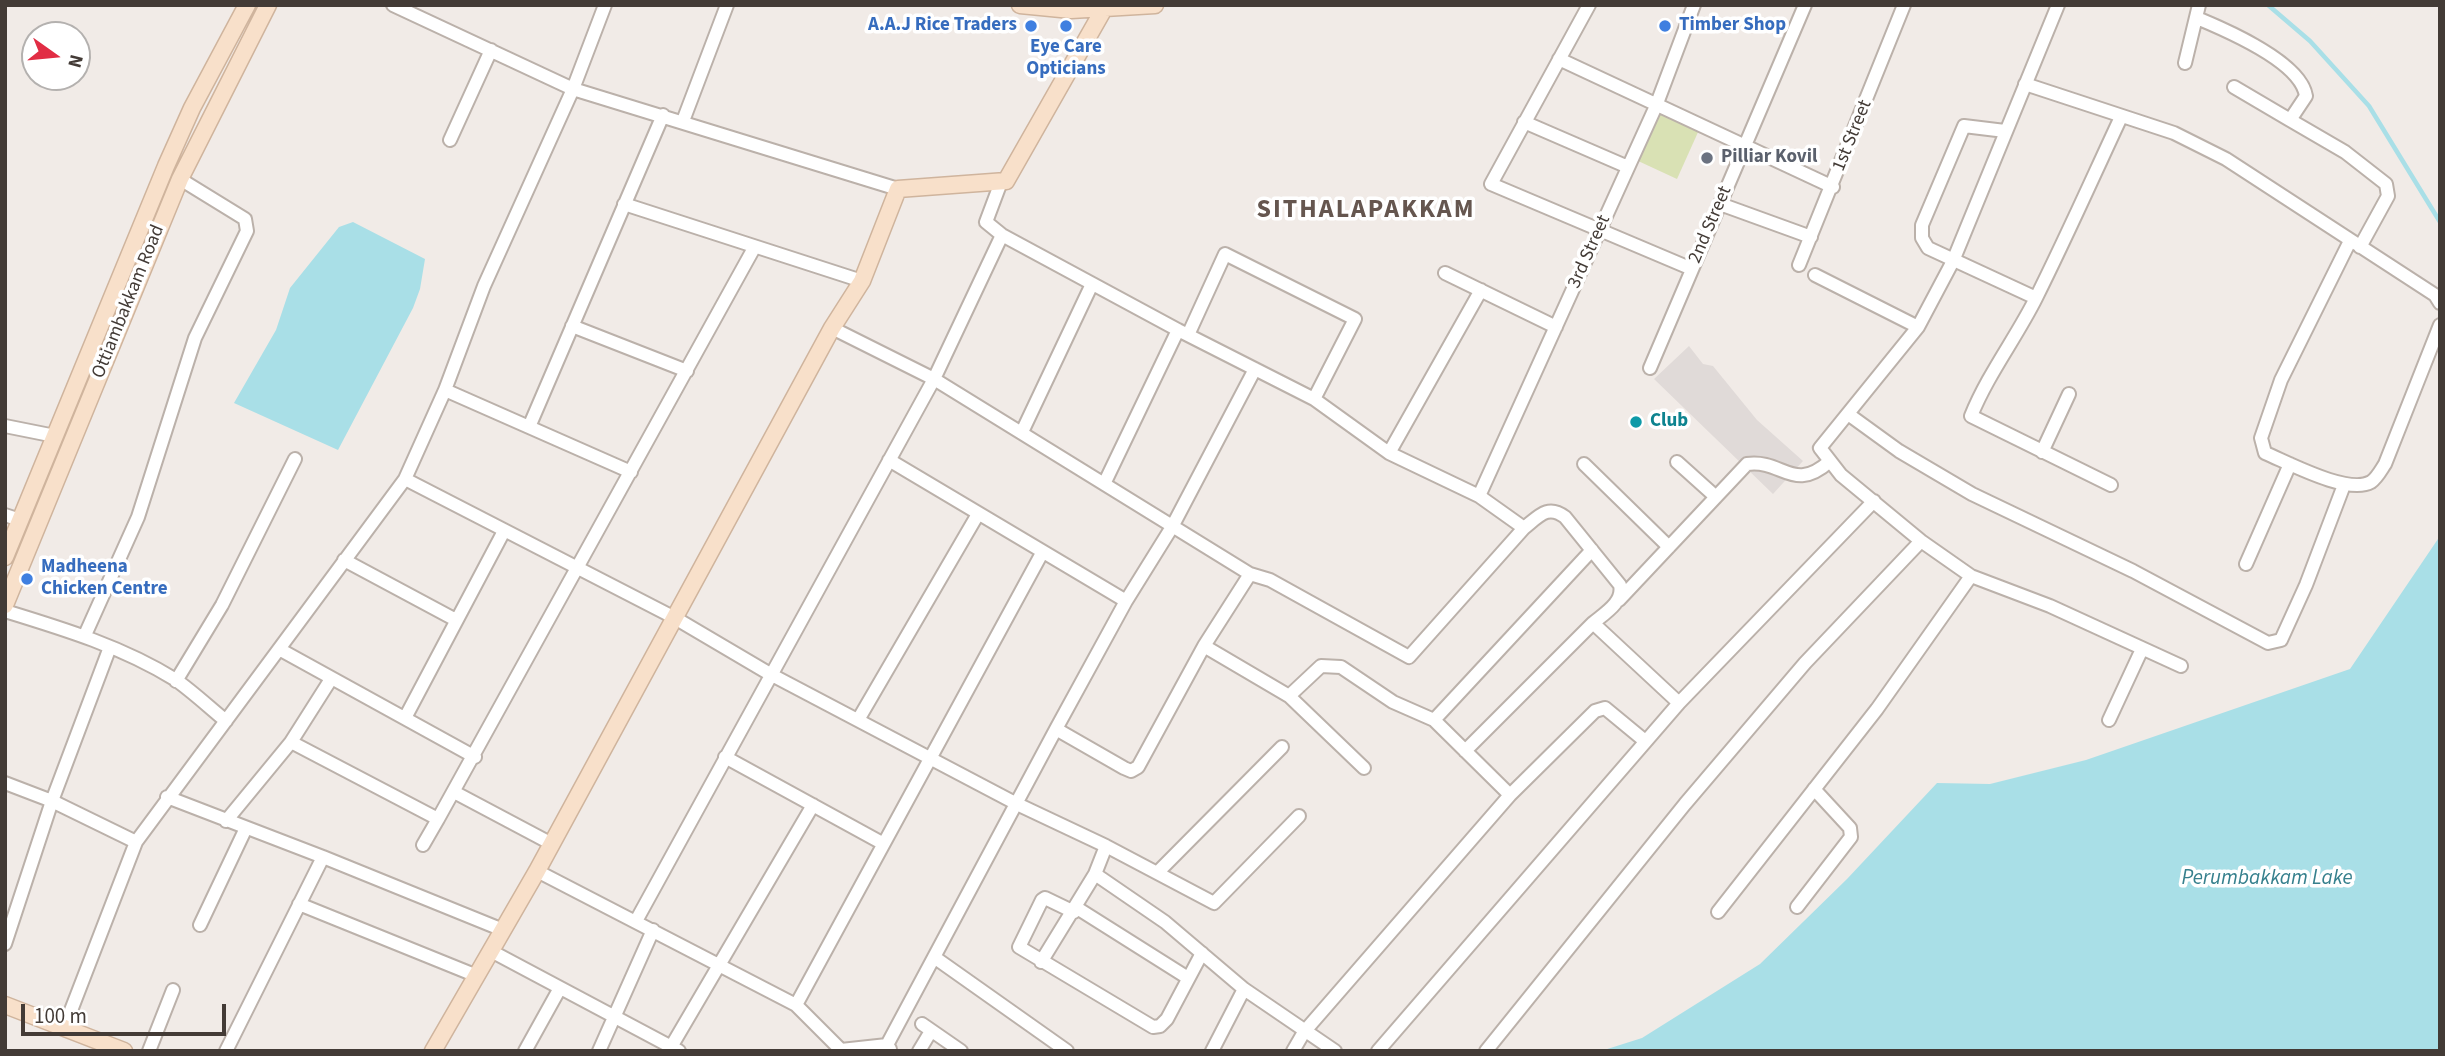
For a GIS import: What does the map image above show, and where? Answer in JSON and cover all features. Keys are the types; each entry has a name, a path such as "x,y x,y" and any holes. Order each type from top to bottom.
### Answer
{"street":[{"name":"Ottiambakkam Road","path":"5,557 13,517 55,436 166,166 198,97 247,5"},
{"name":"Ottiambakkam Road","path":"5,606 180,179 268,5"},
{"path":"393,5 573,89 898,190 1006,181 1097,6"},
{"path":"65,1026 136,842 405,479 445,390 484,286 573,89 605,5"},
{"path":"683,121 727,5"},
{"path":"1020,5 1071,10 1097,6 1156,5"},
{"path":"1588,5 1491,184 1692,269"},
{"name":"3rd Street","path":"1479,496 1656,106 1694,5"},
{"name":"2nd Street","path":"1650,368 1805,5"},
{"name":"1st Street","path":"1799,265 1833,187 1904,5"},
{"path":"2058,5 1954,261 1918,327 1820,448 1841,475 1921,541 1971,576 2050,607 2181,666"},
{"path":"2185,63 2198,12 2260,46 2305,88 2306,96 2290,120"},
{"path":"450,140 491,50"},
{"path":"1559,60 1833,187"},
{"path":"2025,84 2174,133 2226,159 2435,295 2440,303"},
{"path":"2234,87 2345,152 2386,184 2388,196 2355,244 2281,380 2261,438 2265,453 2344,485 2361,486 2373,481 2385,464 2440,325"},
{"path":"529,427 663,115"},
{"path":"2111,485 1971,416 1984,386 2010,347 2036,299 2121,117"},
{"path":"1524,122 1628,167"},
{"path":"2005,131 1964,126 1956,138 1922,225 1922,238 1928,248 2036,299"},
{"path":"85,635 138,517 195,338 247,231 245,219 180,179"},
{"path":"1001,182 986,222 1002,235 1183,333 1314,399 1389,453 1479,496 1524,528"},
{"path":"433,1051 552,844 832,328 862,281 898,190"},
{"path":"624,204 862,281"},
{"path":"1720,204 1811,237"},
{"path":"635,921 934,379 1002,235"},
{"path":"423,845 475,757 754,248"},
{"path":"1105,482 1225,254 1355,319 1314,399"},
{"path":"1445,273 1556,327"},
{"path":"1815,275 1918,327"},
{"path":"1022,432 1092,284"},
{"path":"1389,453 1481,290"},
{"path":"572,326 687,371"},
{"path":"832,328 934,379 1105,482 1172,527 1250,574 1270,580 1409,657 1524,528 1546,510 1556,510 1592,550 1619,585 1622,593 1619,600"},
{"path":"537,871 796,1005 841,1051 889,1048 934,957 1056,729 1126,601 1172,527 1255,369"},
{"path":"445,390 631,472"},
{"path":"2042,452 2069,394"},
{"path":"1848,414 1899,451 1972,494 2133,571 2269,643 2281,640 2306,585 2344,485"},
{"path":"5,426 55,436"},
{"path":"176,681 222,605 295,459"},
{"path":"888,460 1126,601"},
{"path":"1465,751 1592,623 1619,600 1747,464 1760,462 1795,477 1808,476 1830,461"},
{"path":"1677,463 1716,498"},
{"path":"1584,464 1669,547"},
{"path":"2246,565 2290,464"},
{"path":"405,479 675,618 770,674 1017,804 1158,872 1214,903 1299,816"},
{"path":"1378,1051 1679,703 1874,502"},
{"path":"858,720 978,514"},
{"path":"405,718 504,531"},
{"path":"1486,1051 1805,663 1921,541"},
{"path":"1434,720 1592,550"},
{"path":"796,1005 928,757 1042,553"},
{"path":"344,560 456,621"},
{"path":"1056,729 1124,768 1131,771 1138,767 1204,646 1250,574"},
{"path":"1718,912 1877,709 1971,576"},
{"path":"5,611 85,635 110,647 176,681 226,722"},
{"path":"1592,623 1679,703"},
{"path":"1204,646 1289,696 1364,768"},
{"path":"5,944 52,802 110,647"},
{"path":"279,649 475,757"},
{"path":"2109,720 2142,649"},
{"path":"1289,696 1321,666 1341,667 1393,702 1434,720 1510,795"},
{"path":"226,821 291,742 331,680"},
{"path":"1293,1051 1304,1032 1510,795 1595,711 1605,708 1645,741"},
{"path":"291,742 438,820"},
{"path":"1158,872 1282,747"},
{"path":"725,757 883,843"},
{"path":"5,783 136,842"},
{"path":"1797,907 1851,837 1850,828 1814,789"},
{"path":"454,792 552,844"},
{"path":"167,797 503,930"},
{"path":"491,951 668,1048 813,805"},
{"path":"200,925 246,828"},
{"path":"1041,962 1076,910 1106,846"},
{"path":"226,1051 323,857"},
{"path":"1095,874 1165,922 1244,989 1335,1051"},
{"path":"1188,978 1076,910 1045,898 1018,947 1153,1027 1160,1026 1167,1019 1202,953"},
{"path":"299,904 477,976"},
{"path":"599,1051 653,930"},
{"path":"934,957 1067,1051"},
{"path":"525,1051 560,988"},
{"path":"1212,1051 1244,989"},
{"path":"149,1051 173,990"},
{"path":"5,1005 124,1051"},
{"path":"919,1051 927,1028 961,1051"}],"shaded area":[{"path":"1689,346 1703,364 1713,366 1757,420 1803,461 1773,494 1654,379"}],"green space":[{"path":"1660,108 1699,130 1677,179 1636,160"}],"water":[{"path":"353,222 425,259 420,289 413,308 338,450 234,403 276,330 290,288 339,227"},
{"name":"Perumbakkam Lake","path":"2440,536 2440,1051 1601,1051 1642,1038 1760,964 1847,879 1937,783 1990,784 2086,760 2350,669"}],"waterway":[{"path":"2268,5 2310,41 2369,106 2440,222"}],"place":[{"name":"A.A.J Rice Traders","path":"1031,26"},
{"name":"Eye Care Opticians","path":"1066,26"},
{"name":"Timber Shop","path":"1665,26"},
{"name":"Pilliar Kovil","path":"1707,158"},
{"name":"Club","path":"1636,422"},
{"name":"Madheena Chicken Centre","path":"27,579"}],"district":[{"name":"SITHALAPAKKAM","path":"1366,211"}]}
